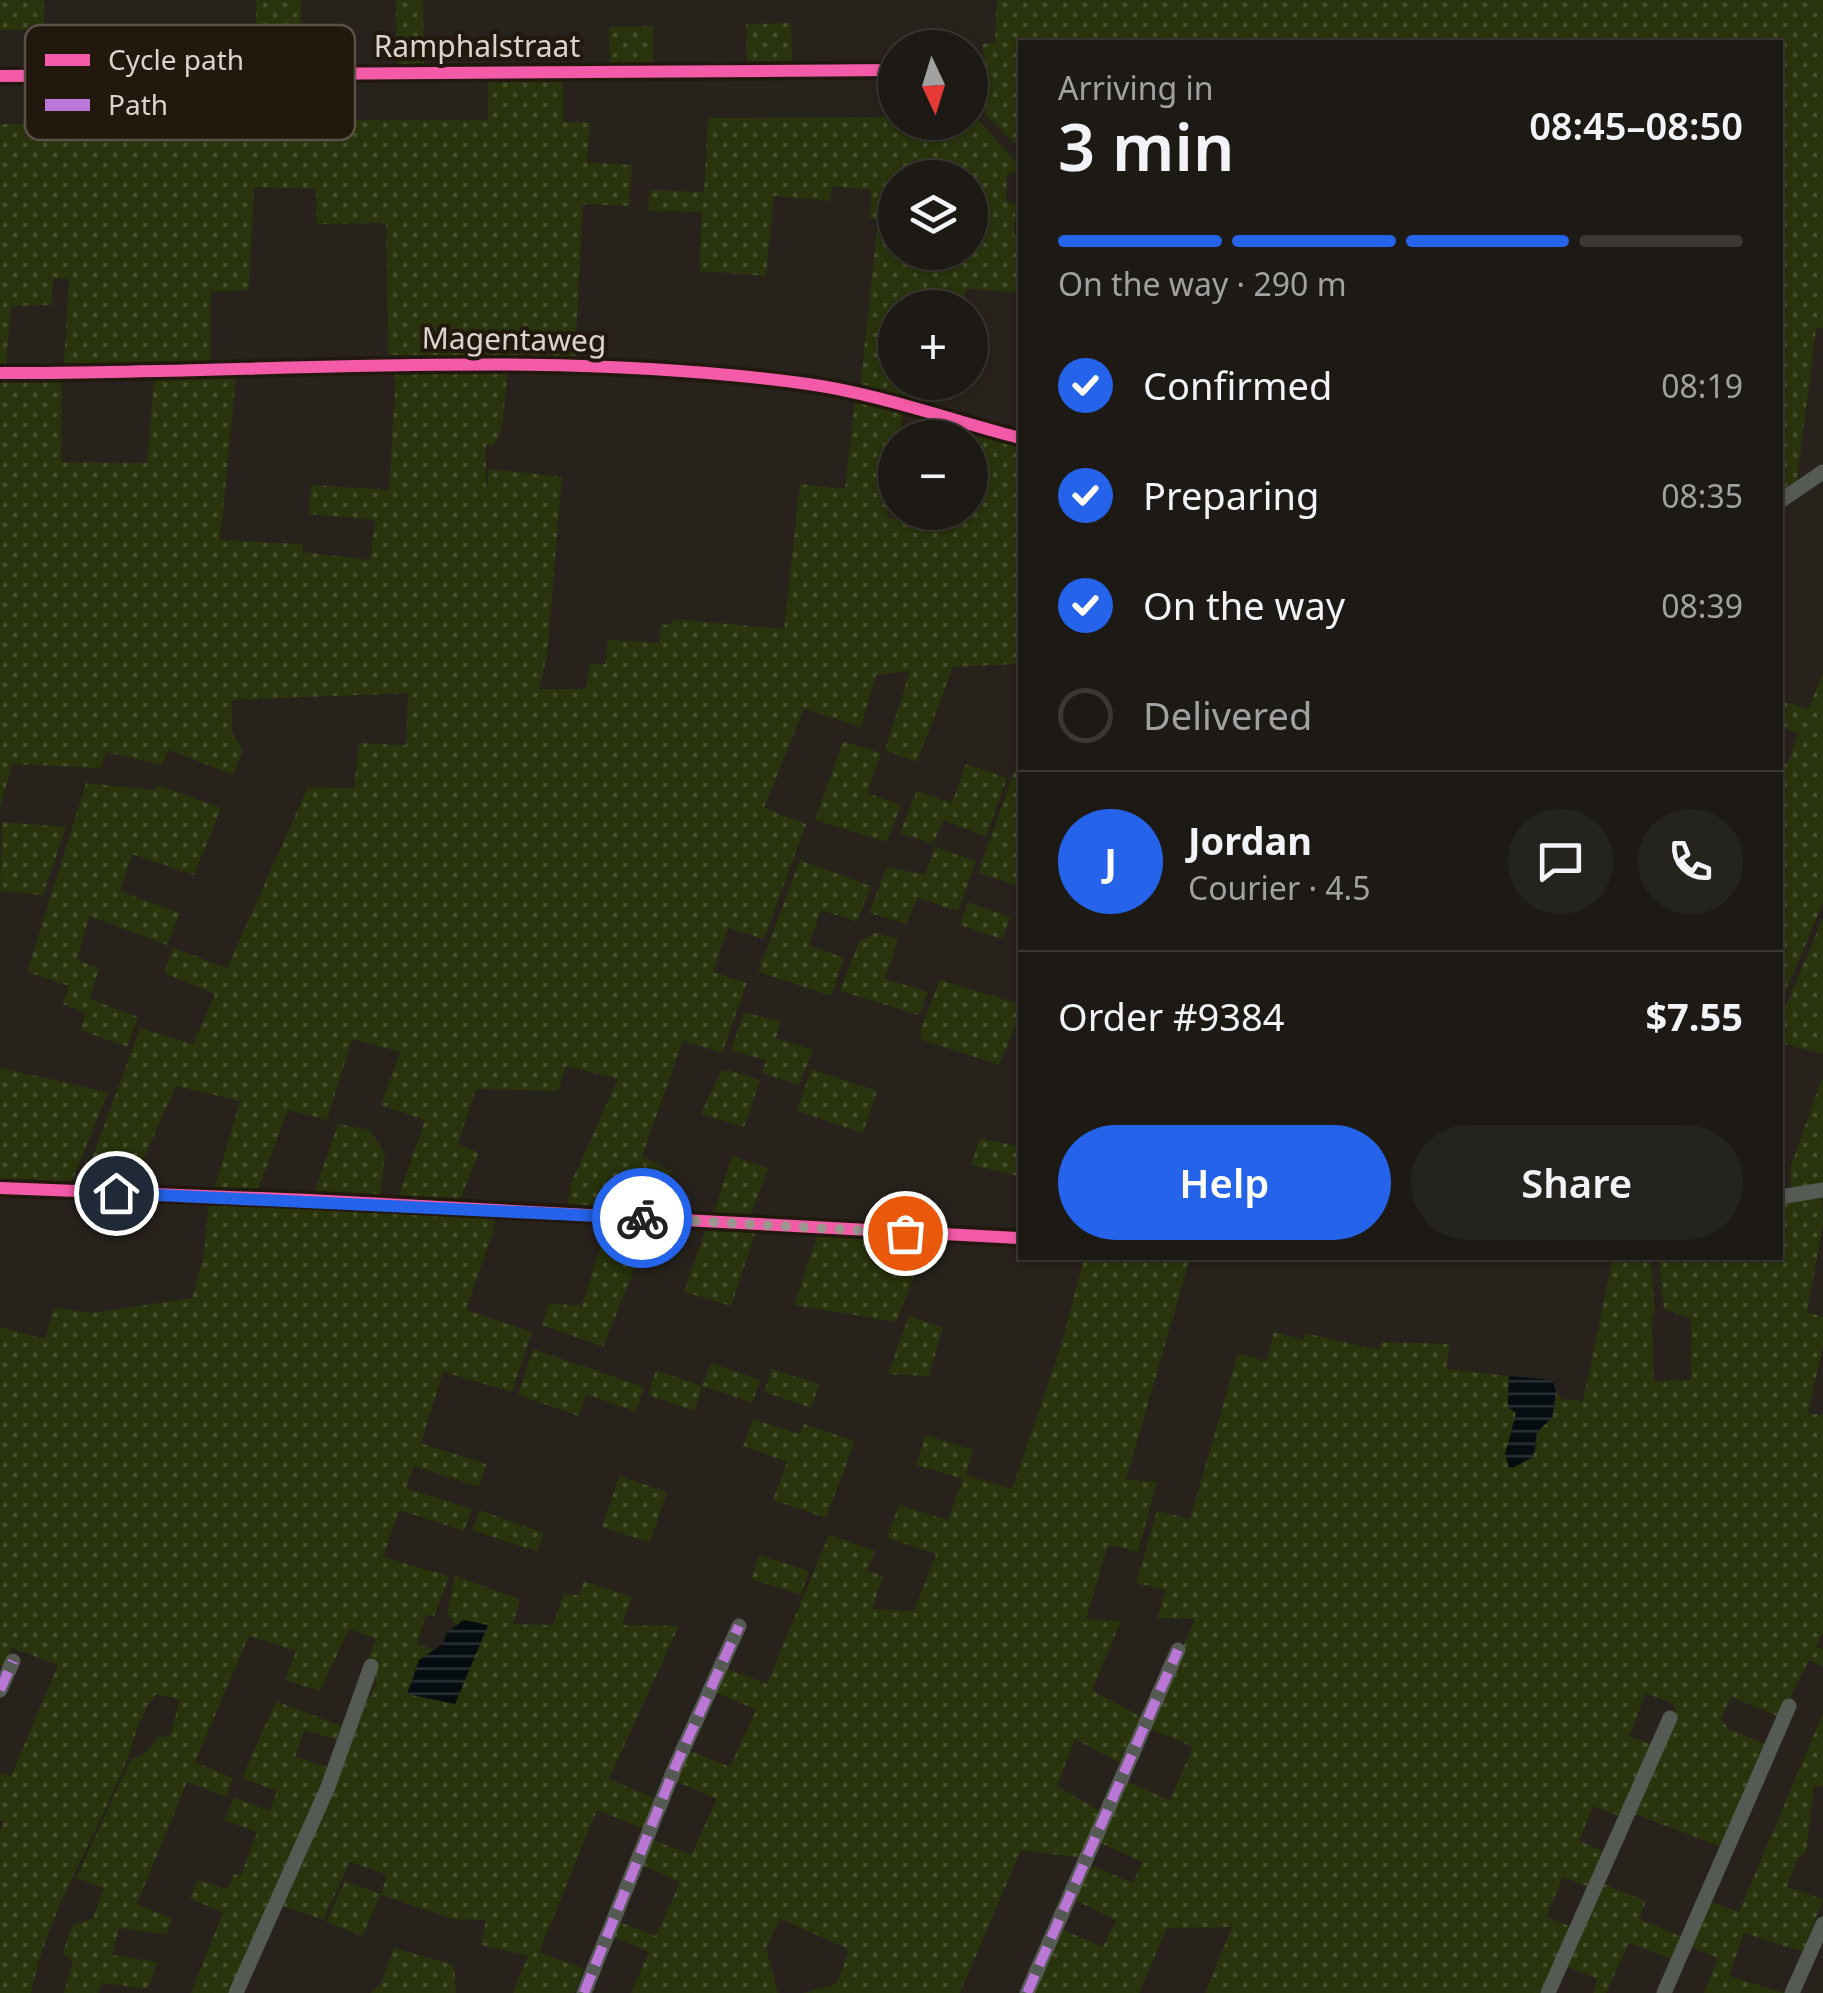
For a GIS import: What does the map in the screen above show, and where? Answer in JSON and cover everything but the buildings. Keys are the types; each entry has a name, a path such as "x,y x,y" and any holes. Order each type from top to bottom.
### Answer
{"street":[{"name":"Ramphalstraat","path":"355,74 878,70"},
{"name":"Ramphalstraat","path":"0,76 25,76"},
{"name":"Magentaweg","path":"0,373 227,371 384,362 632,368 812,385 1018,437"},
{"path":"1783,499 1823,472"},
{"path":"0,1188 309,1200 1018,1238"},
{"path":"1783,1197 1823,1190"},
{"path":"584,1993 676,1766 739,1626"},
{"path":"1027,1993 1178,1650"},
{"path":"0,1690 13,1661"},
{"path":"236,1993 334,1775 371,1666"},
{"path":"1664,1993 1789,1706"},
{"path":"1548,1993 1670,1718"},
{"path":"1792,1993 1823,1924"}],"green space":[{"path":"0,0 44,0 44,25 0,30"},
{"path":"256,0 301,0 301,24 256,24"},
{"path":"396,0 423,0 424,68 397,68"},
{"path":"997,0 1823,0 1823,328 1816,329 1797,480 1783,490 1783,40 1018,40 1018,146 988,117 988,43 995,42"},
{"path":"791,23 792,65 747,66 746,24"},
{"path":"653,26 653,67 610,67 609,27"},
{"path":"488,76 563,76 563,122 590,122 587,162 632,165 629,206 583,204 575,358 388,355 386,223 317,224 316,189 254,187 249,290 211,292 210,365 64,365 69,279 53,278 52,305 11,306 6,366 0,366 0,124 25,124 25,140 355,140 355,120 488,120"},
{"path":"878,117 878,140 988,140 988,131 1018,164 1018,172 1007,173 1006,202 1016,204 1018,292 878,290 878,394 860,389 878,221 870,218 871,190 832,186 830,201 774,196 766,276 699,271 702,212 648,211 650,190 704,192 708,118"},
{"path":"396,368 508,368 502,430 493,446 486,444 486,494 489,469 562,477 547,656 539,689 586,689 590,664 605,664 608,640 659,643 661,625 671,624 672,619 784,629 800,484 845,489 855,401 903,414 902,420 878,420 878,530 988,530 988,436 1018,443 1018,664 953,667 917,762 885,750 910,671 876,675 861,727 804,709 764,808 806,824 764,939 728,928 713,972 747,983 722,1053 683,1041 642,1156 672,1171 661,1195 659,1214 568,1207 570,1185 618,1079 566,1066 558,1091 476,1089 458,1144 479,1153 459,1202 398,1198 425,1120 381,1105 400,1052 352,1039 327,1120 288,1110 257,1192 214,1190 240,1101 176,1086 131,1187 83,1183 140,1028 193,1044 215,994 164,973 173,948 227,968 308,787 354,788 359,743 406,745 408,693 232,700 232,733 243,750 233,775 169,750 162,765 106,752 101,768 12,764 0,809 0,380 62,380 61,462 147,463 154,379 236,378 220,540 303,544 303,552 370,560 375,520 309,514 311,485 389,490"},
{"path":"1823,673 1823,903 1783,998 1783,763 1787,764 1799,733 1783,728 1783,702 1808,709"},
{"path":"843,741 881,753 867,793 901,805 887,842 815,820"},
{"path":"1018,762 1018,885 978,873"},
{"path":"966,764 1007,778 986,837 943,820 933,844 900,833 917,791 952,803"},
{"path":"86,783 155,790 158,785 221,808 194,875 132,854 120,891 180,913 167,945 89,916 77,960 99,968 90,999 138,1017 127,1047 80,1030 86,1013 63,1004 69,986 27,972"},
{"path":"2,822 66,827 43,895 0,891"},
{"path":"935,847 976,861 958,911 917,898 907,924 869,913 887,867 925,875"},
{"path":"800,860 871,886 857,922 821,910 809,945 844,958 831,996 758,972"},
{"path":"968,902 1010,917 1002,939 960,925"},
{"path":"1823,918 1823,1054 1783,1044 1783,1013"},
{"path":"875,933 898,939 885,979 928,992 919,1015 840,991 859,942"},
{"path":"940,980 1018,1003 1018,1020 999,1065 922,1040 920,1030"},
{"path":"744,1012 781,1022 776,1038 813,1050 799,1085 762,1073 766,1061 731,1050"},
{"path":"0,1068 108,1092 71,1184 0,1183"},
{"path":"811,1069 877,1091 863,1133 797,1111"},
{"path":"721,1071 760,1080 744,1127 701,1114"},
{"path":"1823,1076 1823,1184 1791,1189 1790,1169"},
{"path":"338,1124 370,1130 385,1153 380,1198 314,1193"},
{"path":"980,1138 1018,1147 1018,1176 971,1165"},
{"path":"732,1156 768,1168 750,1217 712,1219"},
{"path":"1822,1194 1823,1224 1807,1313 1823,1316 1823,1346 1808,1413 1823,1415 1823,1632 1816,1647 1823,1649 1823,1667 1809,1660 1780,1717 1731,1697 1721,1719 1729,1729 1767,1745 1721,1847 1632,1813 1676,1713 1673,1704 1646,1693 1629,1736 1654,1745 1622,1817 1593,1806 1579,1841 1605,1852 1589,1887 1563,1877 1546,1917 1572,1927 1544,1993 1205,1993 1232,1927 1167,1928 1139,1993 1028,1993 1059,1928 1103,1947 1116,1920 1072,1899 1088,1864 1133,1883 1142,1862 1098,1842 1125,1781 1170,1800 1193,1747 1148,1728 1195,1619 1157,1618 1166,1590 1136,1583 1157,1511 1190,1519 1238,1353 1266,1361 1274,1332 1304,1340 1305,1333 1379,1350 1381,1342 1450,1344 1446,1369 1509,1376 1508,1407 1516,1413 1505,1455 1536,1452 1537,1432 1551,1418 1556,1393 1562,1399 1583,1401 1613,1260 1650,1260 1655,1310 1654,1381 1691,1380 1691,1319 1664,1309 1659,1260 1783,1260 1783,1200"},
{"path":"209,1201 495,1216 466,1310 532,1332 512,1392 443,1372 421,1443 486,1464 479,1487 414,1466 406,1488 472,1509 464,1531 399,1510 383,1557 449,1576 434,1616 426,1615 417,1644 434,1650 419,1661 488,1626 465,1620 457,1626 447,1615 455,1576 520,1599 513,1624 553,1625 564,1594 579,1595 584,1581 632,1597 622,1625 679,1626 609,1779 656,1799 644,1829 597,1810 539,1952 584,1969 574,1993 513,1993 528,1956 481,1945 486,1920 453,1919 381,1895 362,1936 326,1922 345,1881 381,1894 387,1875 350,1862 323,1920 277,1904 360,1713 376,1685 376,1666 368,1659 376,1639 349,1629 320,1691 285,1680 296,1651 249,1636 195,1762 233,1778 226,1797 187,1782 137,1904 172,1919 166,1935 119,1928 112,1955 157,1962 148,1989 102,1983 98,1993 64,1993 73,1961 63,1953 72,1926 93,1918 104,1888 76,1878 131,1759 142,1756 159,1737 170,1736 180,1700 156,1694 142,1716 116,1787 61,1903 31,1993 0,1993 0,1831 4,1822 0,1820 0,1773 11,1776 58,1665 12,1648 4,1666 0,1665 0,1327 45,1339 54,1308 92,1313 192,1298 204,1255"},
{"path":"608,1221 648,1224 646,1241 603,1347 542,1325 549,1303 582,1306"},
{"path":"706,1229 756,1231 731,1306 684,1292"},
{"path":"818,1234 929,1240 896,1322 794,1305"},
{"path":"1083,1260 1189,1260 1126,1480 1157,1482 1138,1552 1108,1545 1086,1619 1121,1621 1092,1690 1145,1719 1124,1765 1075,1739 1057,1786 1103,1813 1083,1858 1021,1850 960,1993 803,1993 837,1984 849,1949 780,1919 766,1948 778,1993 631,1993 649,1952 609,1935 615,1920 656,1936 680,1882 641,1865 651,1839 691,1855 717,1799 675,1781 688,1750 730,1767 756,1710 715,1692 725,1668 767,1684 829,1535 875,1551 867,1571 883,1576 872,1609 914,1611 936,1554 887,1538 899,1505 948,1520 963,1479 916,1465 926,1435 973,1450 966,1475 1012,1489 1061,1346"},
{"path":"909,1316 943,1327 929,1376 888,1374"},
{"path":"533,1349 644,1387 636,1412 586,1394 579,1416 518,1395"},
{"path":"711,1363 761,1380 752,1403 703,1386 694,1411 648,1395 656,1370 702,1386"},
{"path":"772,1369 819,1384 811,1408 764,1392"},
{"path":"753,1419 799,1434 804,1424 855,1441 826,1518 773,1500 787,1462 743,1446"},
{"path":"619,1476 667,1492 650,1543 602,1527"},
{"path":"479,1510 544,1533 538,1552 472,1530"},
{"path":"759,1555 809,1571 801,1595 751,1579"},
{"path":"276,1701 350,1729 345,1742 304,1730 295,1757 334,1769 234,1993 191,1993 223,1912 190,1899 198,1880 227,1889 234,1874 241,1875 257,1832 224,1820 234,1797 270,1811 277,1791 242,1778"},
{"path":"1823,1713 1823,1786 1814,1786 1806,1852 1798,1858 1787,1887 1823,1899 1803,1952 1744,1933 1729,1976 1785,1993 1704,1993 1718,1958 1688,1946 1707,1900 1739,1912"},
{"path":"1599,1882 1646,1901 1639,1919 1681,1936 1672,1959 1629,1943 1606,1993 1593,1993 1598,1979 1563,1965"},
{"path":"394,1948 454,1965 456,1993 370,1993 381,1984"}],"shaded area":[{"path":"1509,1376 1553,1380 1556,1393 1552,1418 1537,1432 1533,1457 1510,1469 1505,1455 1516,1413 1508,1407"},
{"path":"464,1620 488,1625 455,1704 407,1694 419,1660 443,1644 447,1632"}],"marked path":[{"path":"584,1993 676,1765 739,1626"},
{"path":"1027,1993 1178,1650"},
{"path":"0,1690 13,1661"}],"cycle path":[{"path":"355,74 878,70"},
{"path":"0,76 25,76"},
{"path":"0,373 404,365 606,367 707,373 835,388 1018,437"},
{"path":"0,1188 309,1200 1018,1238"}],"way so far":[{"path":"642,1218 905,1233"}],"route":[{"path":"116,1193 642,1218"}]}
